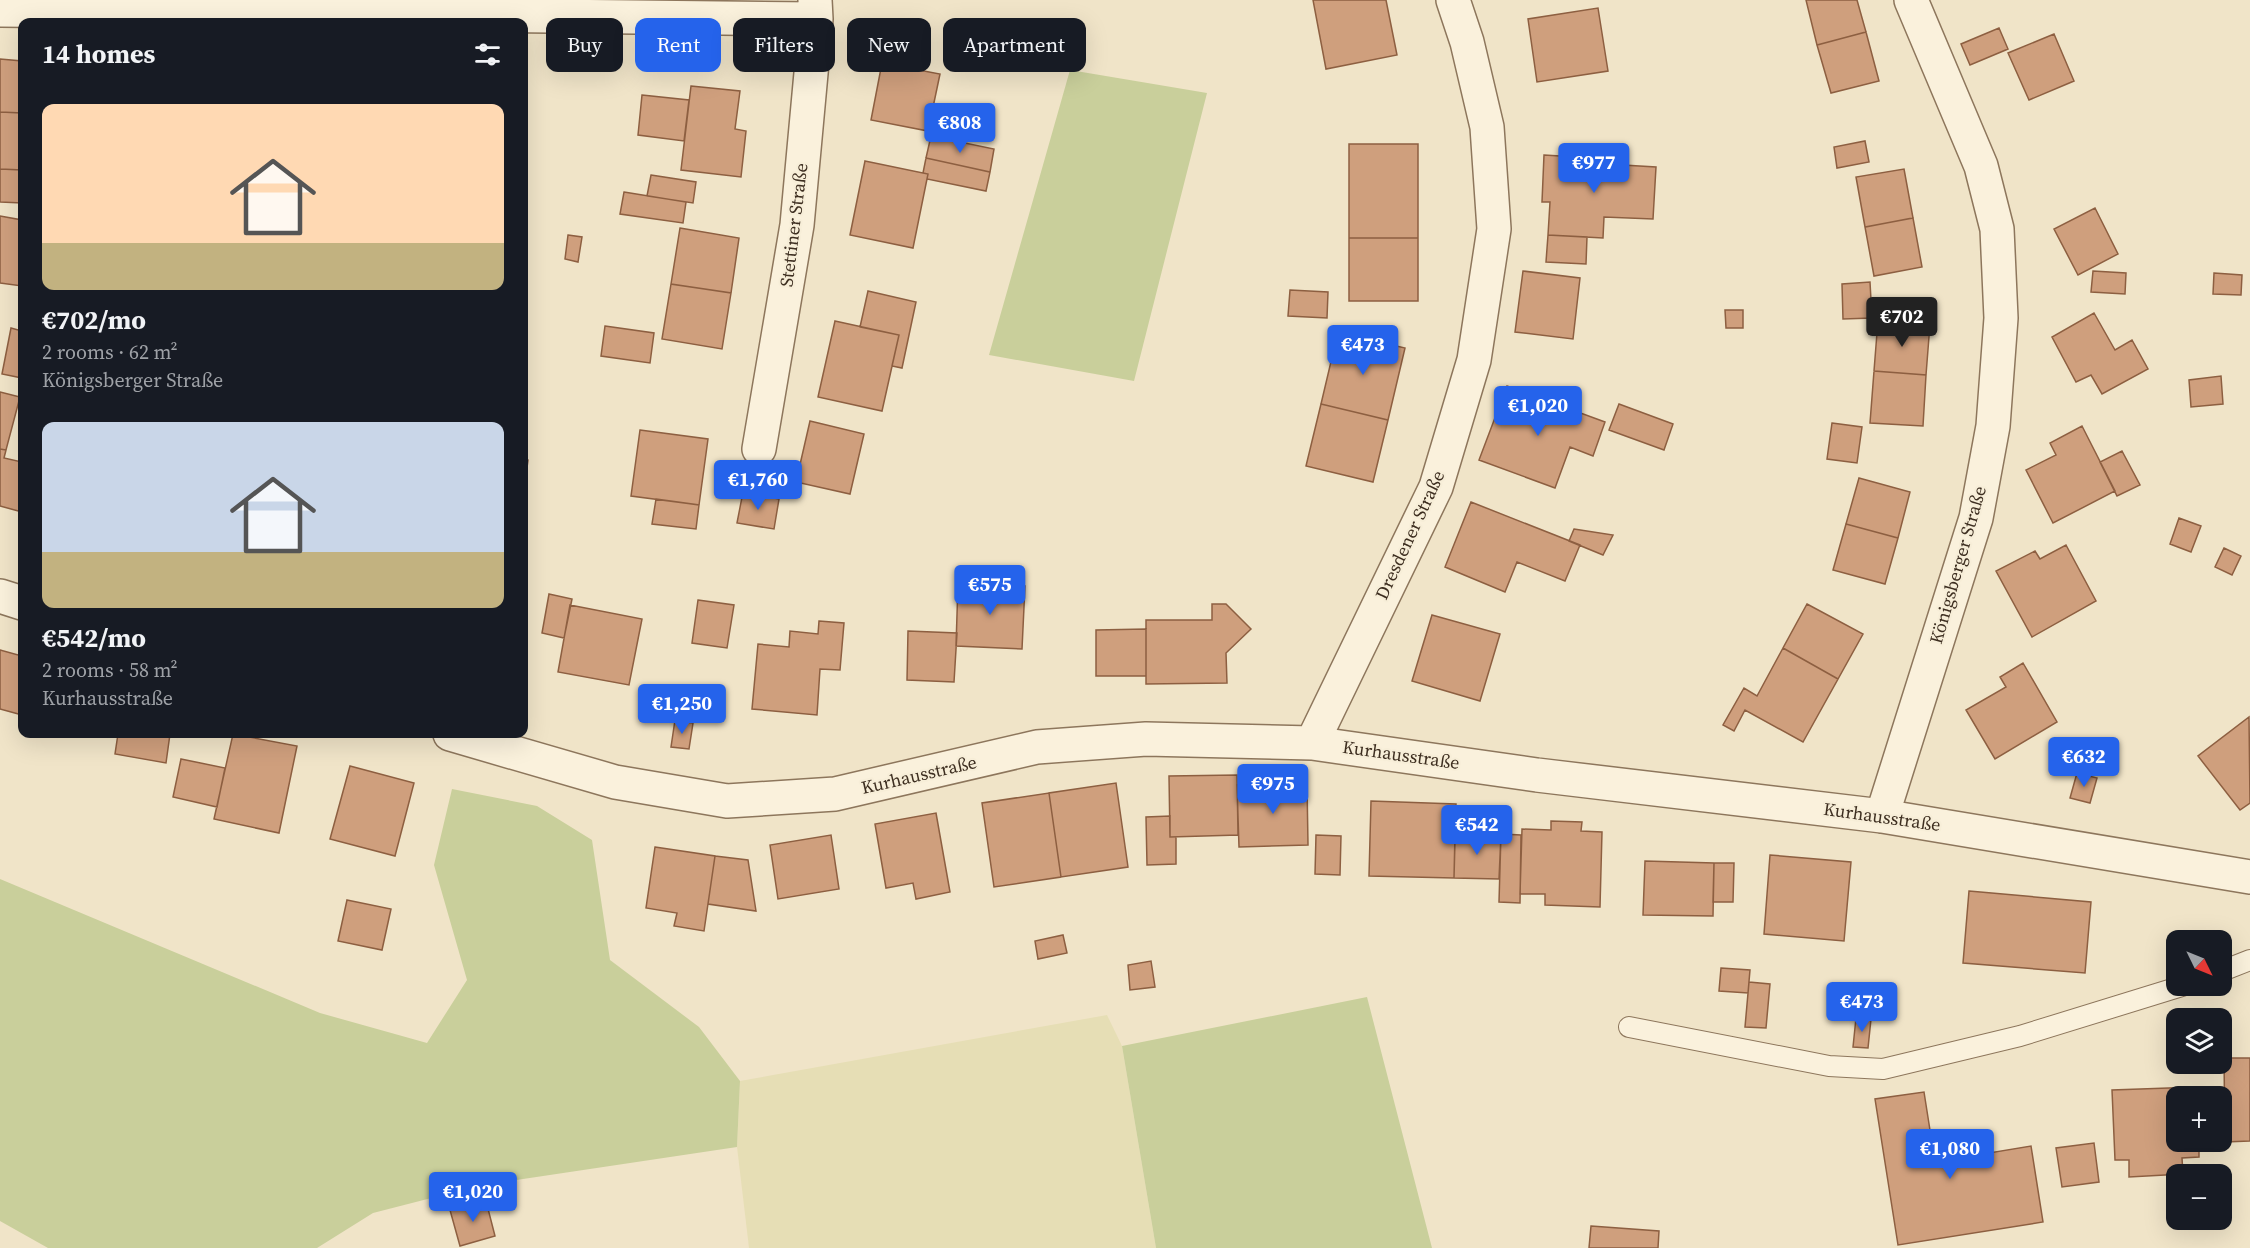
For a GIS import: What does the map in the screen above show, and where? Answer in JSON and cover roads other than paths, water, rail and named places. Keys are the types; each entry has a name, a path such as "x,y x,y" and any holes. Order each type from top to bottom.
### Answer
{"street":[{"name":"Dresdener Straße","path":"1312,742 1436,487 1474,360 1494,229 1486,127 1467,42 1453,0"},
{"name":"Königsberger Straße","path":"1882,816 1976,518 1993,426 2001,318 1997,229 1981,166 1911,0"},
{"path":"396,18 815,9"},
{"name":"Stettiner Straße","path":"759,449 797,225 815,9"},
{"path":"0,10 310,18"},
{"path":"0,596 18,602"},
{"name":"Kurhausstraße","path":"464,738 615,782 727,801 835,794 1037,747 1146,739 1312,742 1538,775 1882,816 2250,877"}],"lane":[{"path":"2232,966 2250,960"},
{"path":"1629,1027 1829,1066 1883,1069 2020,1036 2166,991"}]}
